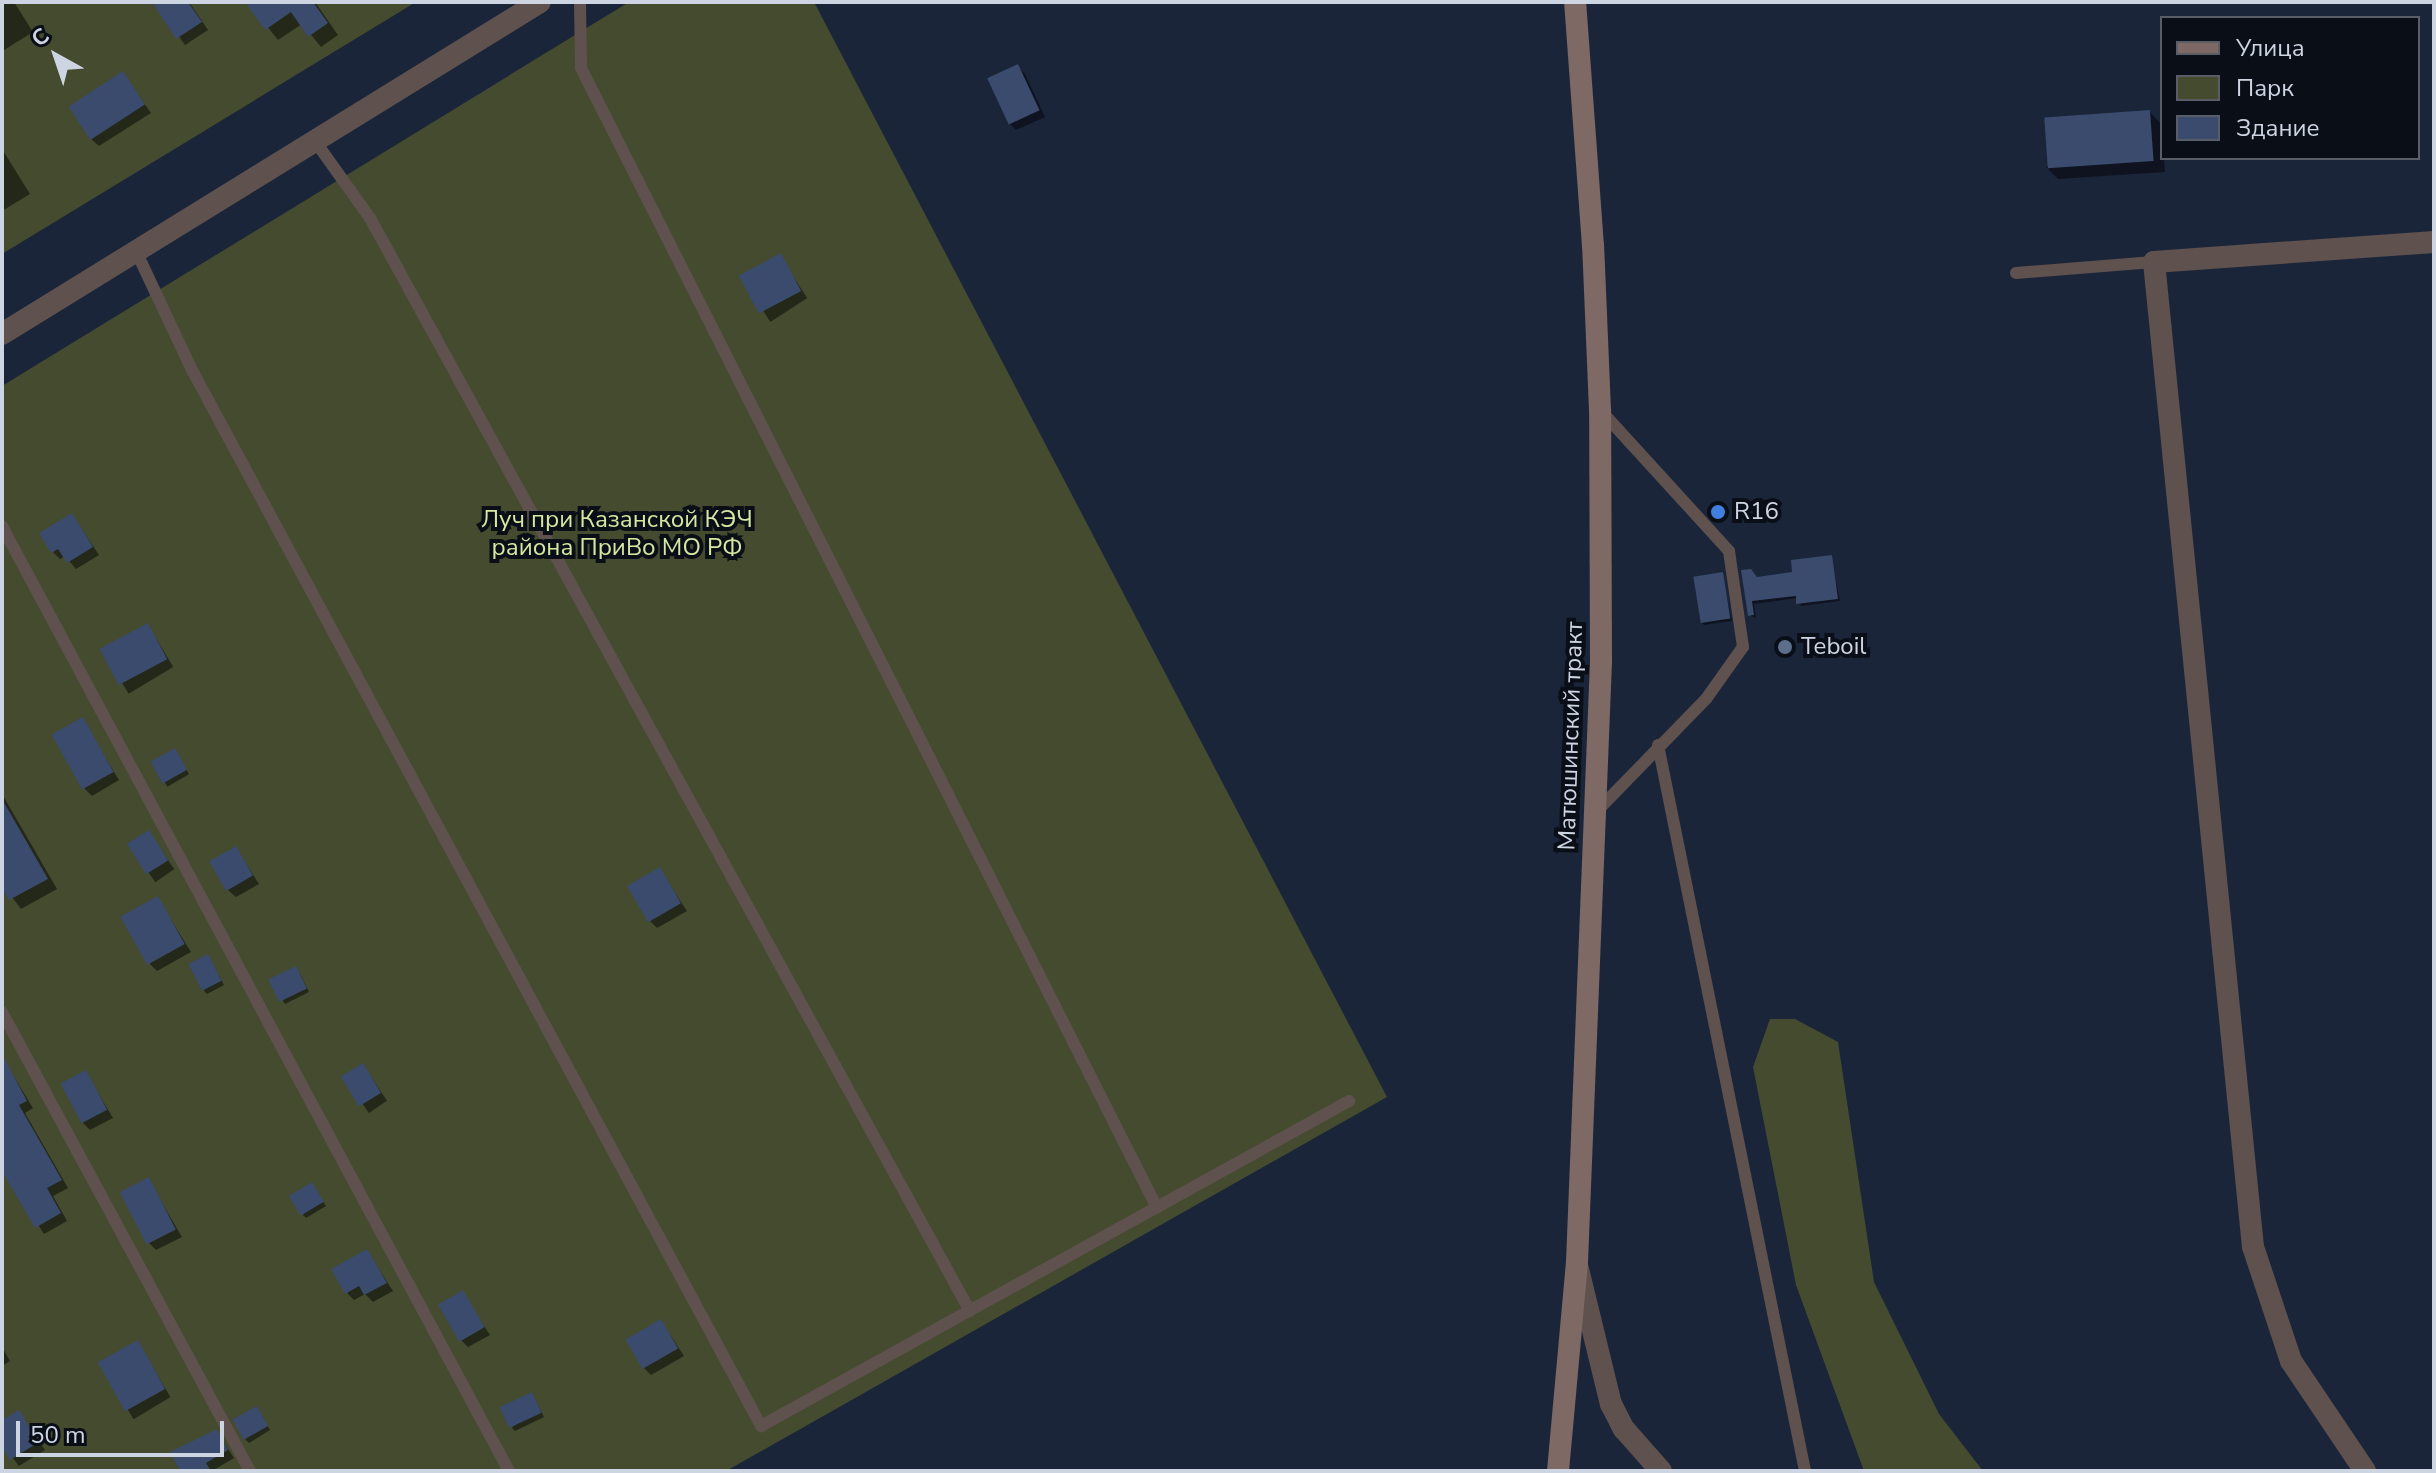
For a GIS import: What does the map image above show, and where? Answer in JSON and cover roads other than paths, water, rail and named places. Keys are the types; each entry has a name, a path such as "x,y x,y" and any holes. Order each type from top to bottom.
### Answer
{"main road":[{"name":"Матюшинский тракт","path":"1558,1471 1577,1262 1601,662 1600,410 1593,246 1575,2"}],"street":[{"path":"2,334 540,2"},
{"path":"2365,1471 2291,1361 2253,1247 2154,262 2434,242"},
{"path":"1577,1262 1611,1404 1624,1429 1661,1471"}],"lane":[{"path":"580,2 581,68 1157,1208"},
{"path":"315,141 370,218 970,1311"},
{"path":"136,251 207,398 761,1426 1349,1101"},
{"path":"2016,273 2154,262"},
{"path":"1595,814 1658,745 1706,699 1743,647 1729,551 1600,410"},
{"path":"2,526 509,1471"},
{"path":"1658,745 1805,1471"},
{"path":"2,1012 250,1471"}],"place":[{"name":"R16","path":"1718,512"},
{"name":"Teboil","path":"1785,647"}],"park label":[{"name":"Луч при Казанской КЭЧ района ПриВо МО РФ","path":"617,534"}]}
